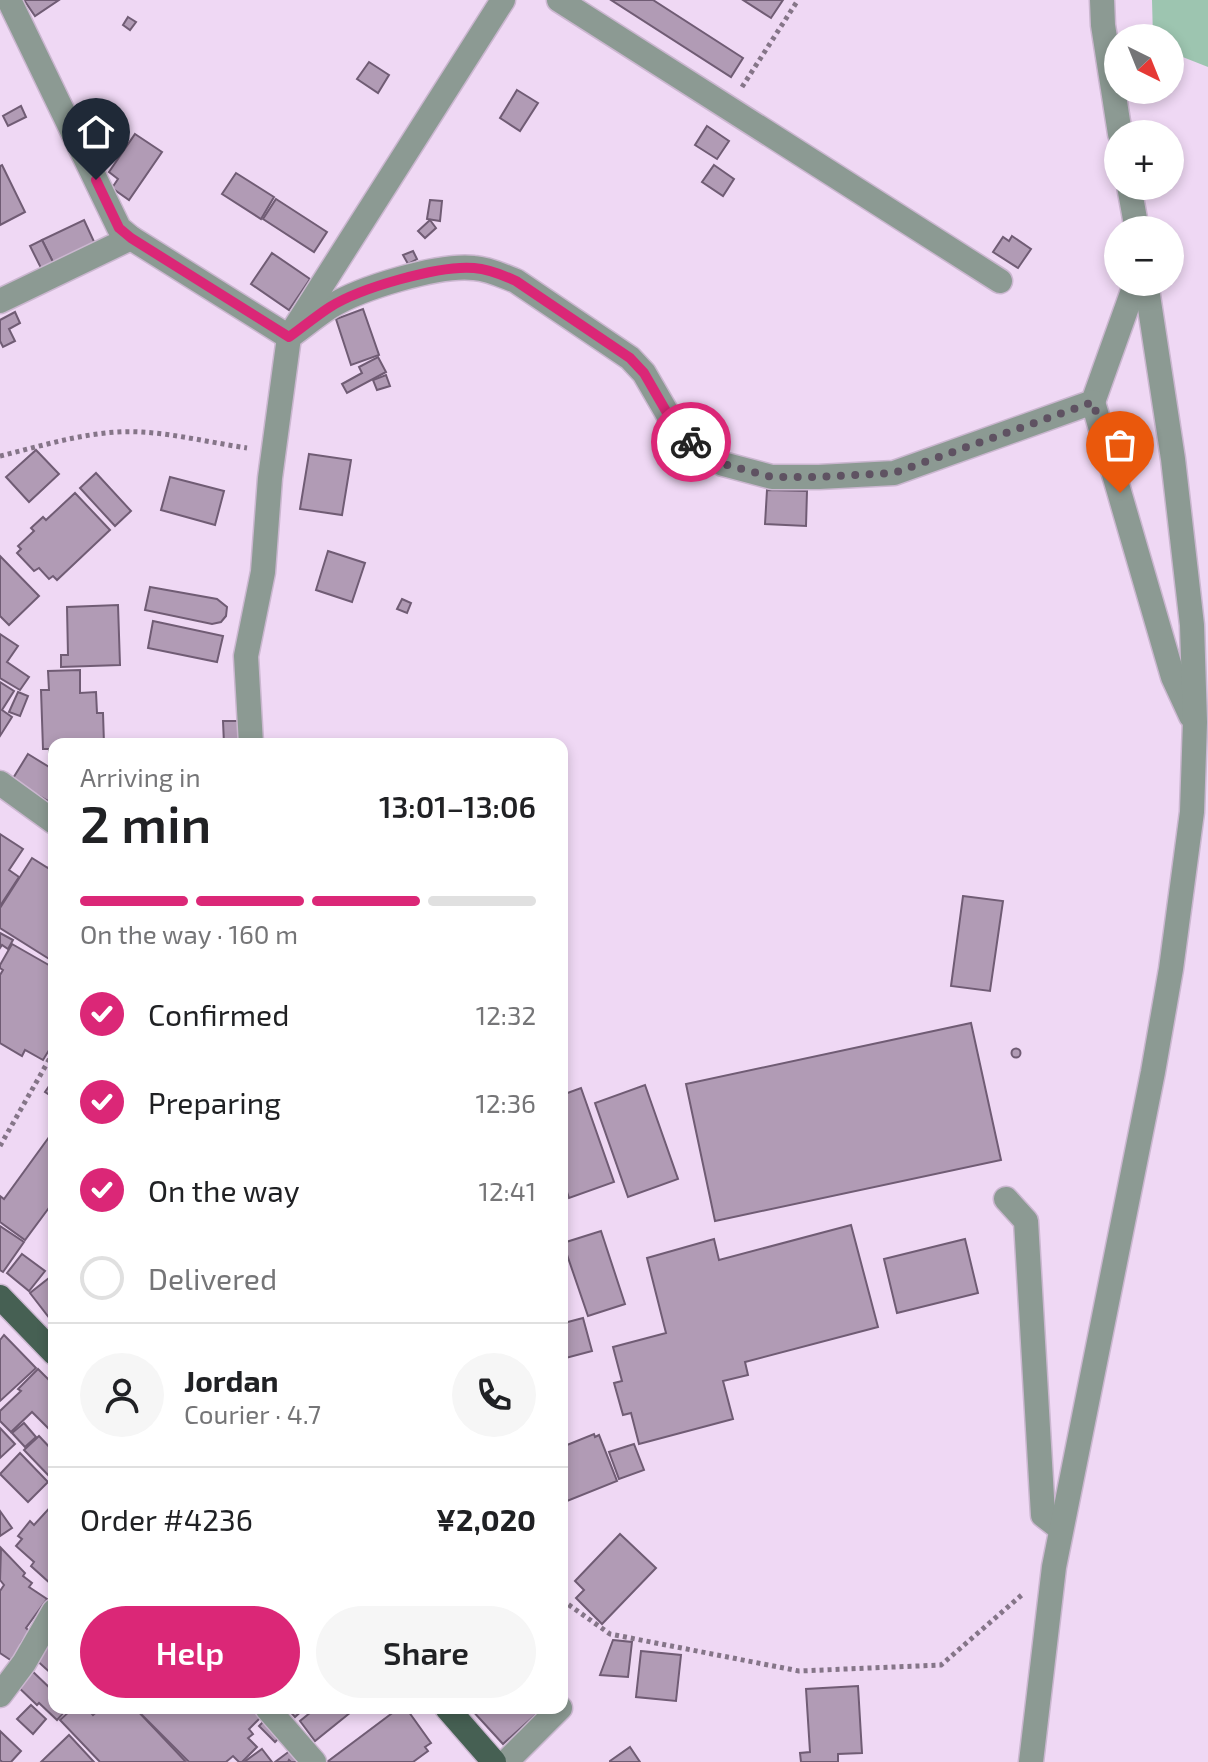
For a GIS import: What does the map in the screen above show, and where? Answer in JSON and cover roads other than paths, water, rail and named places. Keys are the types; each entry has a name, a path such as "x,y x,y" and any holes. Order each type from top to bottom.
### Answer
{"main road":[{"path":"0,1297 48,1347"},
{"path":"452,1714 494,1762"}],"street":[{"path":"9,0 119,228 289,337"},
{"path":"251,738 246,656 263,572 273,452 289,337 503,0"},
{"path":"559,0 1000,281"},
{"path":"1102,0 1118,120"},
{"path":"0,301 131,238"},
{"path":"289,337 331,306 371,288 430,272 454,269 475,268 496,273 516,281 630,358 644,373 670,418 694,446 723,464 772,477 894,473 1093,402"},
{"path":"1131,296 1093,402 1173,677 1195,722"},
{"path":"1031,1762 1054,1567 1153,1072 1171,969 1192,812 1195,722 1190,610 1173,459 1148,296"},
{"path":"0,783 48,818"},
{"path":"1006,1199 1026,1221 1043,1515 1061,1529"},
{"path":"0,1695 24,1663 48,1621"},
{"path":"272,1714 314,1762"},
{"path":"506,1762 554,1714"}]}
